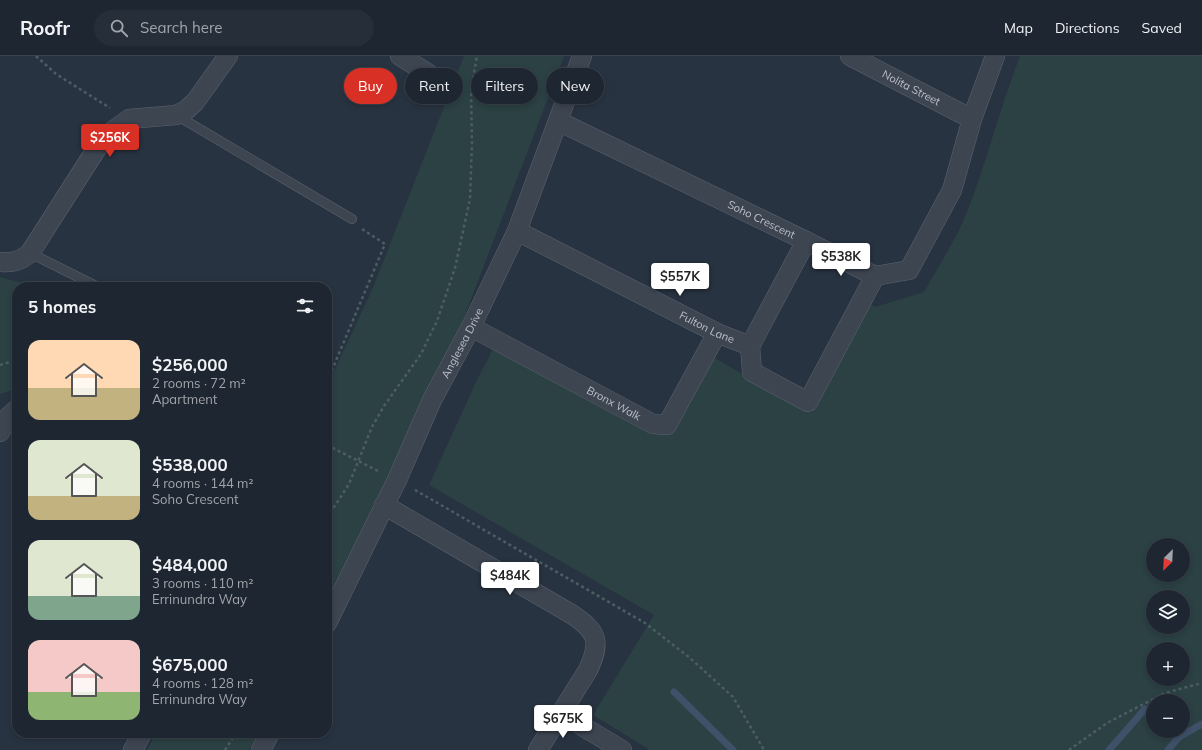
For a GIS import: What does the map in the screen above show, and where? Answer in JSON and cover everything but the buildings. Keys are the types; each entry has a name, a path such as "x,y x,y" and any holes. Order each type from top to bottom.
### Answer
{"street":[{"path":"0,262 14,263 24,259 30,253 97,148 111,132 129,120 176,115 185,111 195,102 228,56"},
{"path":"400,56 419,68"},
{"name":"Anglesea Drive","path":"332,613 397,480 432,400 471,327 517,230 582,56"},
{"name":"Nolita Street","path":"850,56 972,119"},
{"path":"750,346 752,372 808,402 875,276 909,270 952,190 972,119 995,56"},
{"name":"Soho Crescent","path":"558,121 875,276"},
{"name":"Fulton Lane","path":"517,230 717,333 750,346 806,241"},
{"name":"Bronx Walk","path":"471,327 653,424 668,425 717,333"},
{"path":"0,432 12,413"},
{"path":"384,505 573,615 593,631 596,648 594,658 538,750"},
{"path":"582,726 622,750"},
{"path":"133,750 139,738"},
{"path":"261,750 267,738"}],"lane":[{"path":"176,115 352,219"},
{"path":"30,253 88,282"}],"path":[{"path":"36,56 56,74 129,120"},
{"path":"332,510 349,484 360,461 372,427 384,406 412,368 424,347 437,321 455,268 470,199 472,143 471,90 477,56"},
{"path":"332,370 385,244 358,226 352,219"},
{"path":"0,365 12,361"},
{"path":"332,447 397,480 645,623 690,658 733,697 764,750"},
{"path":"1069,750 1107,723 1165,693 1202,683"},
{"path":"225,750 233,738"}],"green space":[{"path":"464,56 564,56 559,68 546,68 546,103 459,331 332,593 332,375 372,290 445,104 463,104 463,68 459,68"},
{"path":"1020,56 1202,56 1202,750 650,750 593,715 654,615 429,485 476,382 494,347 652,431 713,357 806,411 812,412 816,408 870,304 875,307 924,292 963,222 981,173"},
{"path":"0,277 18,282 12,282 12,390 0,394"},
{"path":"153,738 256,738 249,750 147,750"}],"waterway":[{"path":"674,692 733,750"},
{"path":"1109,750 1145,709 1146,710"},
{"path":"1168,750 1179,737 1202,724"}]}
